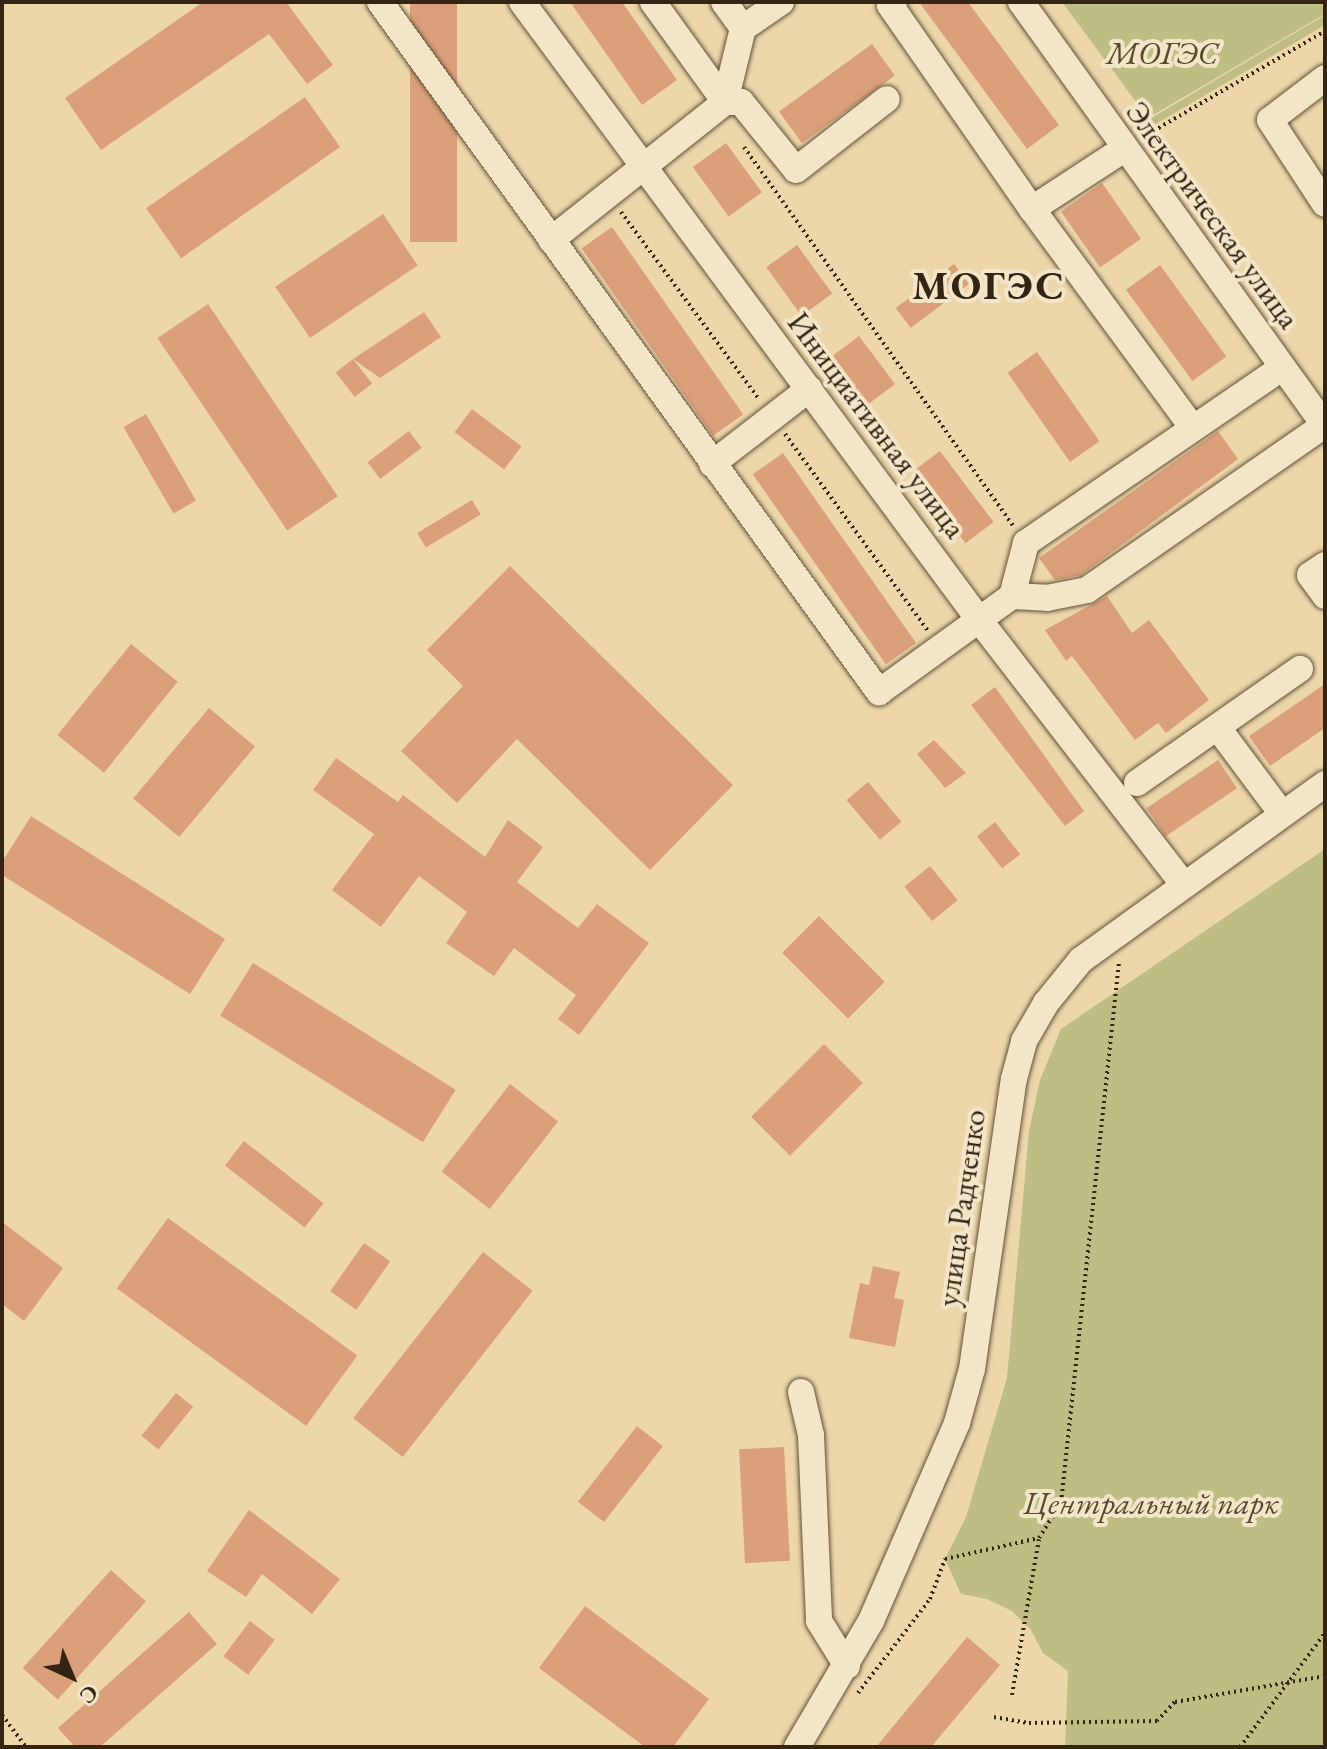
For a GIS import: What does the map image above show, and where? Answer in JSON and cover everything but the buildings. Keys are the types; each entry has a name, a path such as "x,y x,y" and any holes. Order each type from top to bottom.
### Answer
{"street":[{"path":"380,2 879,692 1012,596 1026,543 1282,368"},
{"name":"Инициативная улица","path":"522,2 980,621 1183,884"},
{"path":"653,2 725,102"},
{"path":"724,2 743,28"},
{"path":"725,102 743,28 781,2"},
{"name":"Электрическая улица","path":"1021,2 1324,426"},
{"path":"891,3 1032,209 1192,427"},
{"path":"1325,78 1270,120 1325,204"},
{"path":"551,240 725,102 741,102 796,170 887,99"},
{"path":"1032,209 1124,149"},
{"path":"712,464 809,389"},
{"path":"1012,596 1047,598 1087,590 1324,426"},
{"path":"1325,565 1310,575 1325,596"},
{"path":"1137,783 1300,669"},
{"path":"1218,728 1282,814"},
{"name":"улица Радченко","path":"797,1747 847,1666 938,1466 968,1382 1024,1041 1046,1003 1081,960 1325,784"},
{"path":"801,1392 811,1435 819,1621 847,1666"}],"path":[{"path":"1124,149 1325,31"},
{"path":"739,139 1026,543"},
{"path":"1012,1695 1039,1538 1061,1503 1116,978 1118,963 1129,955"},
{"path":"854,1698 930,1599 945,1559 1039,1538"},
{"path":"1240,1747 1325,1633"},
{"path":"994,1717 1029,1723 1157,1721 1175,1702 1238,1695 1325,1676"},
{"path":"2,1715 26,1747"}],"green space":[{"name":"МОГЭС","path":"1062,2 1325,2 1325,14 1148,118"},
{"path":"1325,15 1325,25 1142,132 1133,129"},
{"name":"Центральный парк","path":"1325,849 1325,1747 1065,1747 1068,1671 1043,1653 1031,1630 1012,1611 987,1599 961,1594 945,1559 966,1517 1007,1378 1029,1131 1040,1080 1061,1029"}],"district":[{"name":"МОГЭС","path":"989,285"}]}
